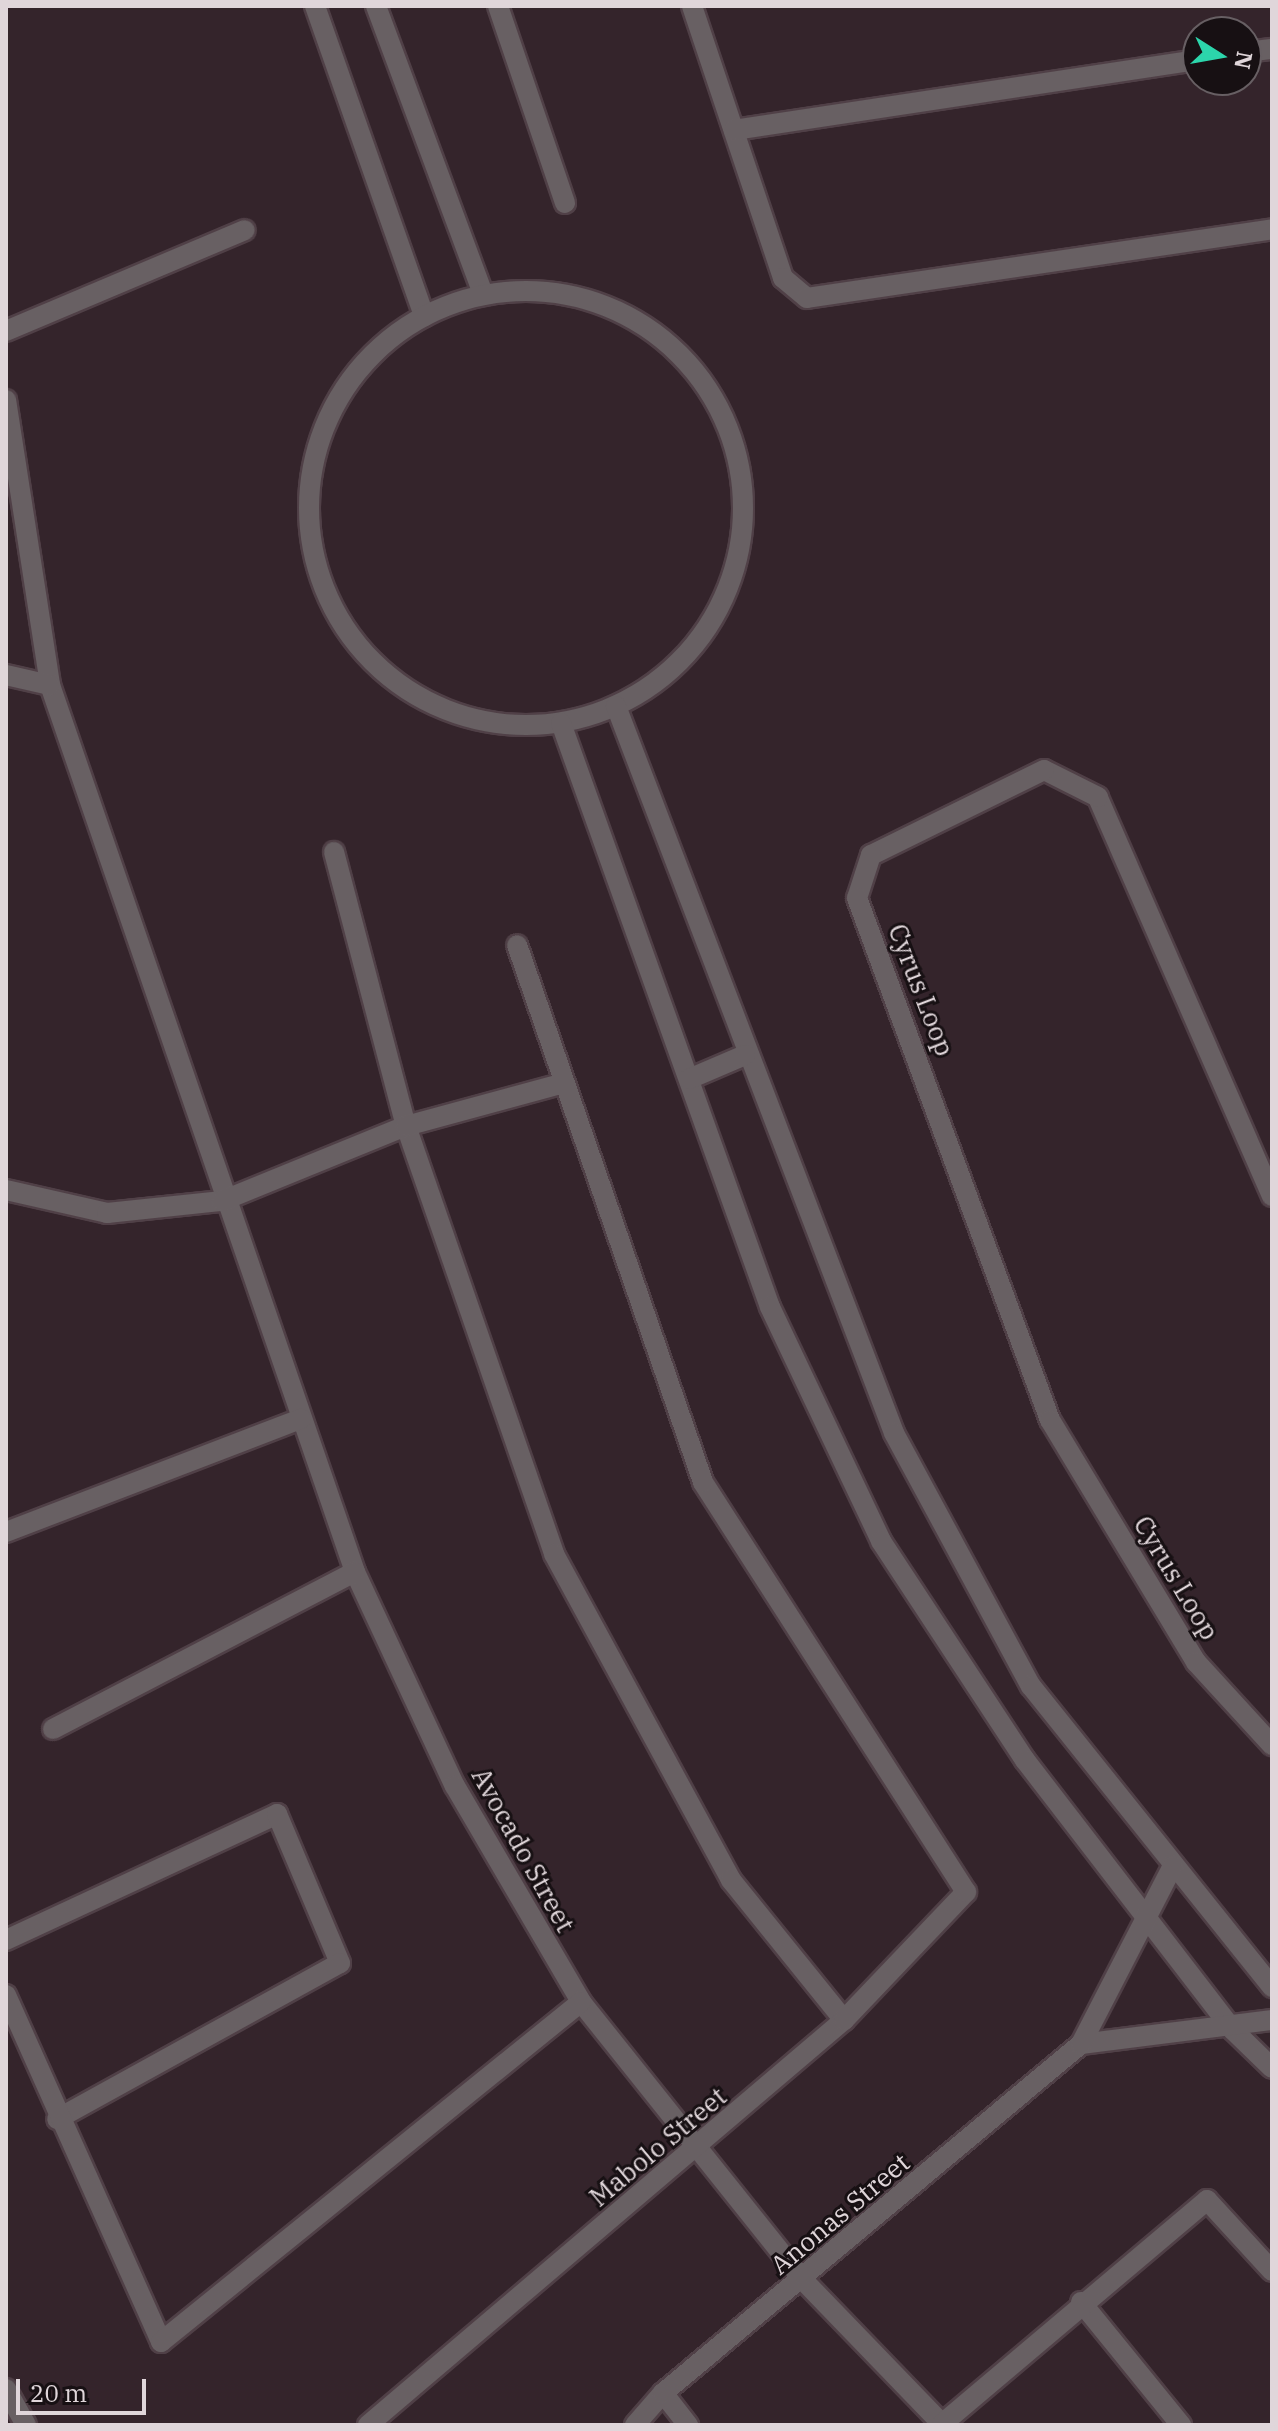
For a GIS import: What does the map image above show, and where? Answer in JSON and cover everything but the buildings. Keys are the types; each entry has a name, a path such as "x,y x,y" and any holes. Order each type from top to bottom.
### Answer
{"street":[{"path":"315,6 424,316"},
{"path":"376,6 483,294"},
{"path":"498,6 565,203"},
{"path":"692,6 783,278 807,298 1272,229"},
{"path":"734,130 1182,62"},
{"path":"6,331 245,230"},
{"path":"561,293 635,320 695,371 732,440 743,518 725,595 681,660 616,706 561,723 480,721 418,696 375,664 328,598 309,519 321,438 361,368 424,316 483,294 561,293"},
{"name":"Avocado Street","path":"6,400 50,685 222,1201 355,1572 455,1786 581,2002 695,2152 803,2280 943,2425"},
{"path":"6,675 50,685"},
{"path":"616,706 745,1055 894,1433 1031,1686 1272,1987"},
{"path":"561,723 770,1307 881,1541 1025,1760 1233,2030 1272,2068"},
{"name":"Cyrus Loop","path":"1272,1196 1098,797 1044,770 871,855 857,898 1050,1420 1196,1662 1272,1745"},
{"path":"334,852 406,1126 554,1554 731,1880 844,2020"},
{"path":"6,1190 107,1213 222,1201 406,1126 561,1084 517,945"},
{"path":"689,1079 745,1055"},
{"name":"Mabolo Street","path":"368,2425 695,2152 844,2020 966,1892 703,1482 561,1084"},
{"path":"6,1532 301,1419"},
{"path":"53,1729 355,1572"},
{"path":"6,1940 277,1814 340,1963 57,2119"},
{"path":"1081,2044 1173,1866"},
{"path":"6,1995 57,2119 161,2342 581,2002"},
{"path":"1081,2044 1233,2030 1272,2020"},
{"name":"Anonas Street","path":"635,2425 663,2393 803,2280 1081,2044"},
{"path":"943,2425 1081,2302 1207,2200 1272,2271"},
{"path":"1081,2302 1181,2425"},
{"path":"6,2389 26,2425"},
{"path":"663,2393 688,2425"}]}
